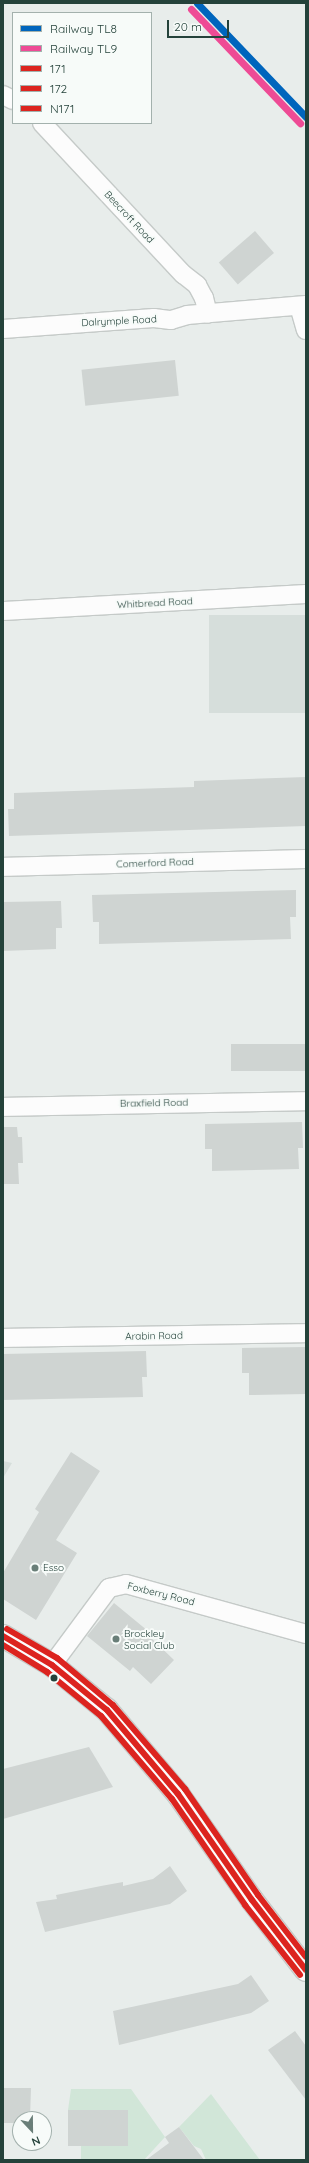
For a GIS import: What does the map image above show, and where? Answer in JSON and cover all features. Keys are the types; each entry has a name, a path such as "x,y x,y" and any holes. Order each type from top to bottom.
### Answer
{"main road":[{"path":"3,1636 52,1665 107,1710 178,1794 252,1900 306,1970"}],"street":[{"path":"3,95 12,100"},
{"name":"Beecroft Road","path":"43,124 183,274 197,284 204,298 208,314"},
{"path":"303,305 306,330"},
{"name":"Dalrymple Road","path":"3,329 154,318 171,320 187,315 303,305"},
{"name":"Whitbread Road","path":"3,611 306,594"},
{"name":"Comerford Road","path":"3,867 306,859"},
{"name":"Braxfield Road","path":"3,1107 306,1101"},
{"name":"Arabin Road","path":"3,1338 306,1333"},
{"name":"Foxberry Road","path":"52,1665 109,1588 126,1584 306,1634"}],"shaded area":[{"path":"209,615 306,615 306,713 209,713"},
{"path":"3,1461 12,1463 3,1478"}],"green space":[{"path":"71,2089 131,2089 165,2137 144,2160 81,2160 81,2146 127,2146 128,2110 68,2110"},
{"path":"211,2094 260,2160 206,2160 201,2149 194,2146 179,2127"}],"building":[{"path":"255,231 274,253 238,284 219,262"},
{"path":"175,360 179,396 85,406 82,370"},
{"path":"306,777 306,826 9,836 8,809 14,809 14,793 194,787 194,781"},
{"path":"296,890 296,917 290,917 291,939 99,944 99,922 93,922 92,895"},
{"path":"61,901 62,928 56,928 56,949 3,951 3,902"},
{"path":"231,1044 306,1044 306,1071 231,1071"},
{"path":"302,1122 303,1148 298,1148 299,1169 212,1171 212,1149 205,1149 205,1124"},
{"path":"3,1127 17,1127 18,1137 22,1137 23,1163 18,1163 19,1184 3,1184"},
{"path":"306,1347 306,1394 249,1395 249,1373 242,1373 242,1348"},
{"path":"146,1351 147,1377 142,1377 143,1397 3,1400 3,1354"},
{"path":"71,1452 100,1471 56,1540 77,1553 36,1620 3,1599 3,1573 39,1512 35,1509"},
{"name":"Brockley Social Club","path":"114,1603 148,1631 146,1633 174,1660 151,1684 133,1667 130,1671 87,1636"},
{"path":"89,1747 113,1787 3,1819 3,1769"},
{"path":"170,1866 187,1891 170,1904 45,1932 36,1902 57,1899 56,1895 101,1886 123,1882 123,1886 153,1879"},
{"path":"251,1975 269,2001 251,2013 119,2045 113,2011 238,1984"},
{"path":"295,2031 306,2046 306,2100 268,2050"},
{"path":"3,2088 31,2088 30,2111 12,2111 12,2123 3,2123"},
{"path":"68,2110 128,2110 128,2146 68,2146"},
{"path":"179,2127 204,2160 146,2160 169,2143 165,2137"}],"rail line":[{"name":"TL8","path":"197,3 306,117"},
{"name":"TL9","path":"191,9 300,123"}],"transit line":[{"name":"N171","path":"7,1629 57,1658 113,1705 185,1789 258,1895 306,1957"},
{"name":"171","path":"3,1636 52,1665 107,1710 178,1794 252,1900 306,1970"},
{"name":"172","path":"3,1645 47,1672 101,1716 172,1799 245,1905 300,1975"}],"place":[{"name":"Esso","path":"35,1568"},
{"name":"Brockley Social Club","path":"116,1639"}]}
